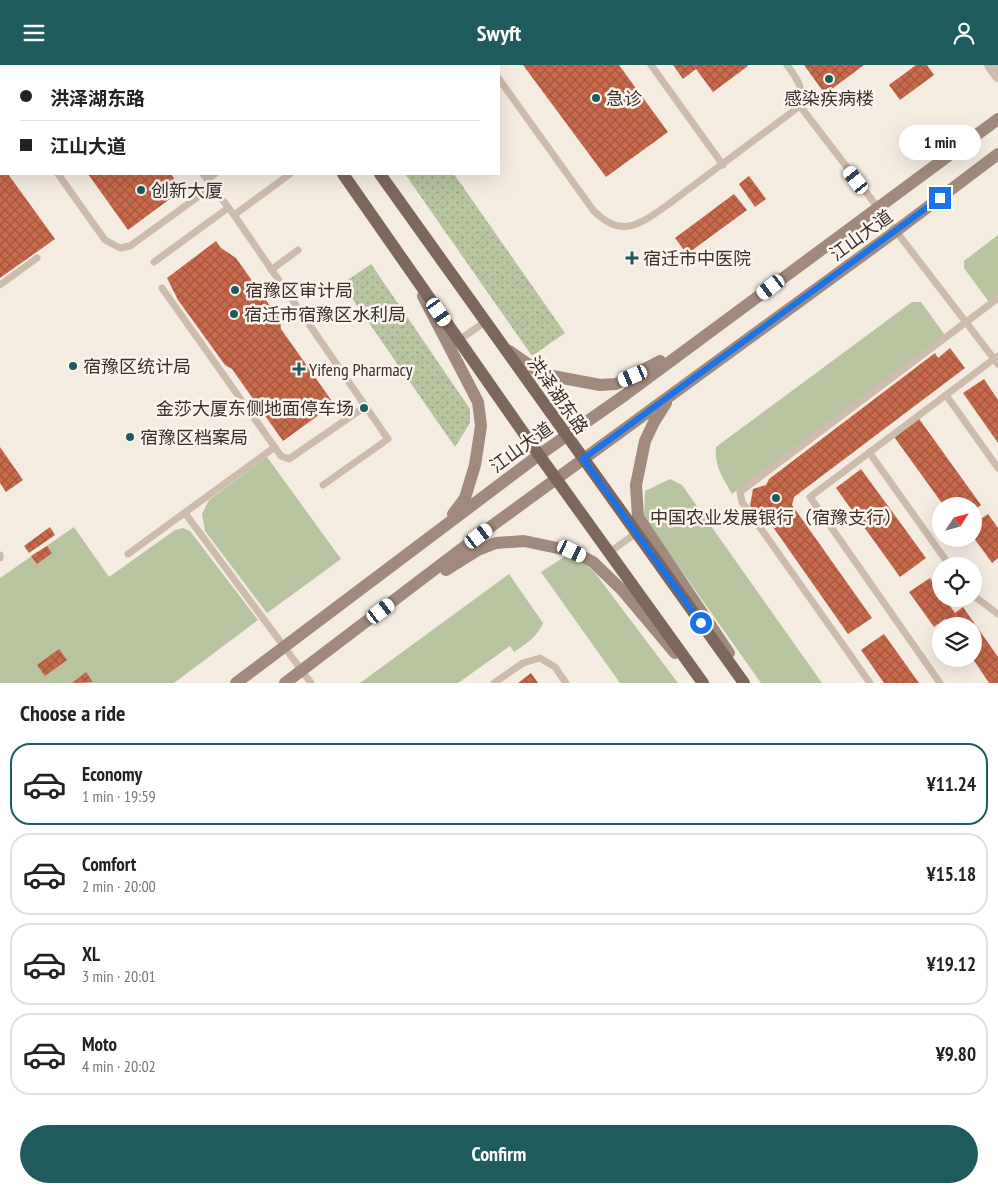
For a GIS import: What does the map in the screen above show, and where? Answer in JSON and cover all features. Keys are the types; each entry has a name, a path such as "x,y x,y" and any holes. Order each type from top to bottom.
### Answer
{"main road":[{"name":"江山大道","path":"236,683 539,455 710,333 998,119"},
{"name":"江山大道","path":"285,683 557,478 896,231 998,154"},
{"path":"343,175 702,683"},
{"name":"洪泽湖东路","path":"381,175 499,343 746,683"},
{"path":"409,270 478,402 481,426 475,465 465,498 444,526"},
{"path":"499,343 542,375 600,385 616,384 633,376 710,333"},
{"path":"671,396 654,422 645,441 636,485 638,517 712,625 746,683"},
{"path":"381,611 478,550 496,543 524,541 572,551 594,562 622,590 702,683"}],"street":[{"path":"990,65 998,76"}],"lane":[{"path":"651,65 723,165"},
{"path":"500,80 593,210 608,224 625,227 645,221 800,107 803,96 788,65"},
{"path":"800,107 997,360 946,395 810,497 940,683"},
{"path":"59,175 104,240 120,249 130,246 212,186"},
{"path":"234,215 289,175"},
{"path":"205,176 234,215 388,439 323,485"},
{"path":"154,262 228,208"},
{"path":"271,270 298,251"},
{"path":"0,285 37,258"},
{"path":"162,288 282,456 289,459 366,406"},
{"path":"870,683 742,502 740,492 998,298"},
{"path":"459,339 485,322"},
{"path":"946,395 998,468"},
{"path":"128,554 275,447"},
{"path":"869,453 944,557"},
{"path":"185,513 312,683"},
{"path":"610,552 636,533"},
{"path":"982,602 998,614"},
{"path":"494,683 523,663 540,658 555,667 566,683"}],"green space":[{"path":"406,175 455,175 565,333 532,356"},
{"path":"998,235 998,295 989,302 964,268 964,261"},
{"path":"371,264 470,409 470,423 455,447 342,284"},
{"path":"912,302 921,302 945,335 732,494 718,466 716,447"},
{"path":"267,457 341,559 267,613 205,531 202,514 209,500"},
{"path":"670,479 682,485 822,683 761,683 644,518 645,491"},
{"path":"74,527 109,577 175,530 183,528 190,531 258,620 174,683 0,683 0,578"},
{"path":"564,557 581,562 595,573 678,683 620,683 541,572"},
{"path":"509,574 543,623 541,628 523,646 514,652 510,646 458,683 360,683"}],"building":[{"name":"急诊","path":"523,65 619,65 668,132 606,177"},
{"path":"673,65 748,66 713,92 696,69 683,79"},
{"name":"感染疾病楼","path":"804,65 864,65 825,94"},
{"path":"916,65 927,65 934,75 900,100 889,85"},
{"path":"0,175 9,175 55,239 0,278"},
{"path":"89,175 172,175 182,190 128,230"},
{"path":"749,176 766,199 755,207 739,184"},
{"path":"734,194 747,210 687,254 675,238"},
{"path":"216,241 221,248 236,258 280,320 281,329 334,404 283,441 232,369 225,365 178,300 167,278"},
{"path":"950,348 965,368 794,497 792,505 872,618 848,634 766,517 750,506 753,489 766,485 769,479 935,353 938,358"},
{"path":"984,379 998,400 998,443 963,393"},
{"path":"917,416 975,497 938,497 892,434"},
{"path":"0,447 23,480 6,492 0,483"},
{"path":"861,469 926,558 900,577 836,488"},
{"path":"988,514 998,528 998,558 992,563 980,547 982,547 982,518"},
{"path":"50,527 55,535 29,553 24,546"},
{"path":"47,546 52,553 37,564 31,556"},
{"path":"930,578 932,581 932,607 951,607 955,613 963,607 970,617 932,617 932,624 909,592"},
{"path":"884,634 919,683 884,683 861,650"},
{"path":"982,634 998,657 998,683 989,683 978,667 982,667"},
{"path":"59,649 67,660 45,676 37,665"},
{"path":"86,672 93,682 72,683"},
{"path":"531,673 538,683 518,683"}],"place":[{"name":"感染疾病楼","path":"829,79"},
{"name":"急诊","path":"596,98"},
{"name":"创新大厦","path":"141,190"},
{"name":"宿迁市中医院","path":"632,258"},
{"name":"宿豫区审计局","path":"235,290"},
{"name":"宿迁市宿豫区水利局","path":"234,314"},
{"name":"宿豫区统计局","path":"73,366"},
{"name":"Yifeng Pharmacy","path":"299,369"},
{"name":"金莎大厦东侧地面停车场","path":"364,408"},
{"name":"宿豫区档案局","path":"130,437"},
{"name":"中国农业发展银行（宿豫支行）","path":"776,498"}],"route":[{"path":"701,623 583,459 940,198"}]}
